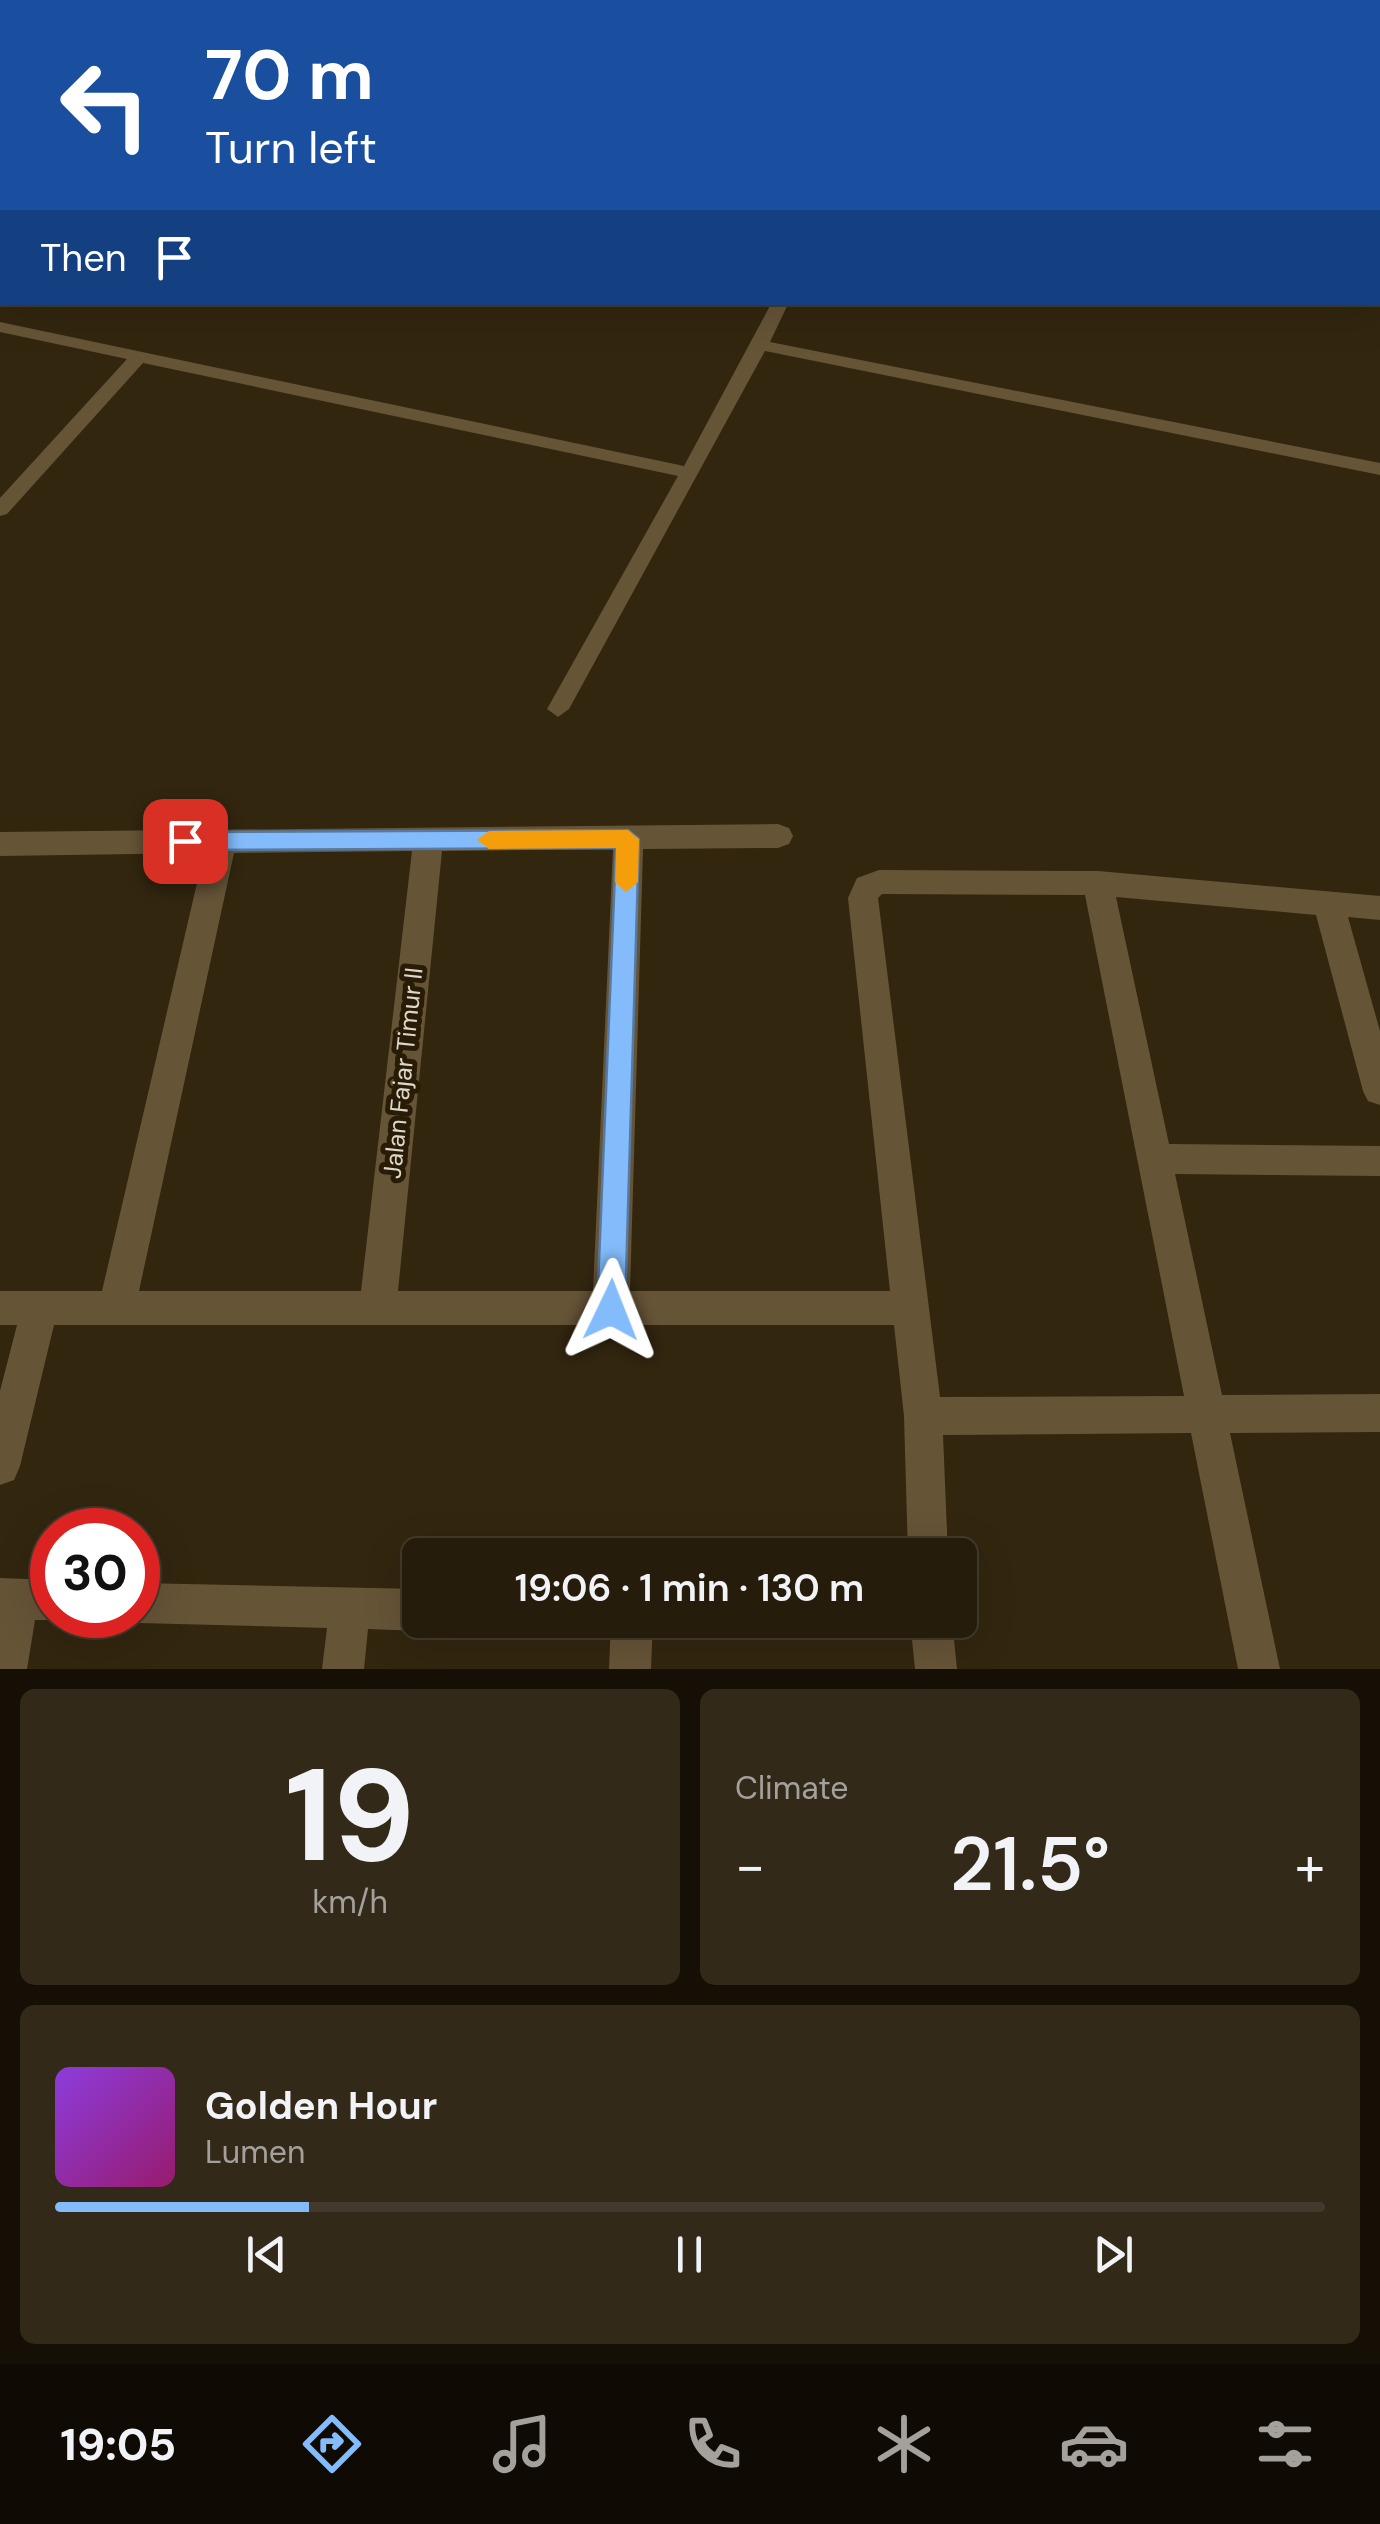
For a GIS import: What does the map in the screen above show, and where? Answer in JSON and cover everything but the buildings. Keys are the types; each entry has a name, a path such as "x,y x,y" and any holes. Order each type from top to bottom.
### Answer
{"street":[{"path":"0,844 778,836"},
{"path":"611,1310 628,839"},
{"path":"116,1310 222,840"},
{"name":"Jalan Fajar Timur II","path":"378,1307 428,840"},
{"path":"927,1538 923,1416 863,898 868,887 880,882 1098,883 1380,908"},
{"path":"1098,883 1259,1669"},
{"path":"1330,906 1380,1090"},
{"path":"1156,1158 1380,1161"},
{"path":"0,1308 909,1308"},
{"path":"0,1466 40,1308"},
{"path":"923,1416 1380,1413"},
{"path":"6,1669 23,1599"},
{"path":"160,1604 402,1610"},
{"path":"343,1669 350,1610"},
{"path":"630,1669 631,1638"},
{"path":"933,1638 936,1669"}],"lane":[{"path":"558,709 780,305"},
{"path":"0,327 689,473"},
{"path":"760,345 1380,469"},
{"path":"0,510 139,357"}],"slow traffic":[{"path":"489,840 628,839 626,882"}],"route":[{"path":"185,841 628,839 611,1310"}]}
